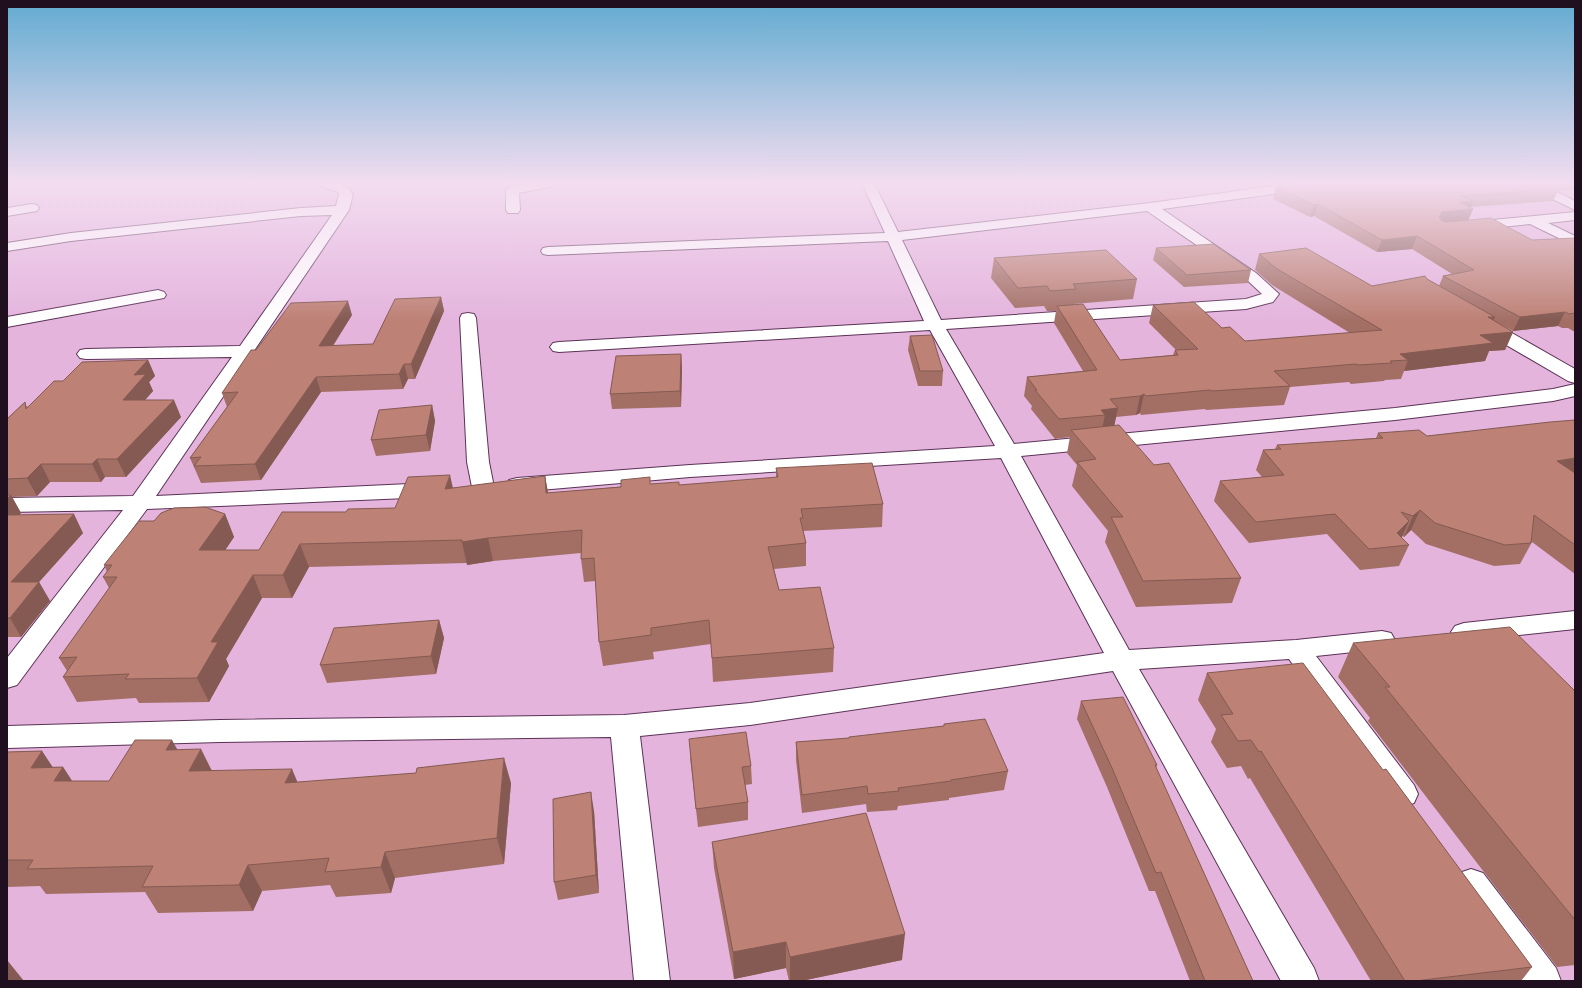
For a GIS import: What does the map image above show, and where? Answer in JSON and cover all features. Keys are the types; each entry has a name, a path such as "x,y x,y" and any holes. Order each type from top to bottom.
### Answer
{"street":[{"path":"7,247 71,237 144,229"},
{"path":"7,678 140,503 329,229"},
{"path":"889,229 935,325 1008,451 1121,660 1301,981"},
{"path":"548,250 893,237 961,229"},
{"path":"559,347 935,325 1246,304 1267,300 1271,294 1251,276 1182,229"},
{"path":"1550,229 1575,242"},
{"path":"7,322 158,295"},
{"path":"1466,314 1575,377"},
{"path":"467,488 478,462 468,318"},
{"path":"86,354 245,351"},
{"path":"7,505 140,503 467,488 690,471 1008,451 1395,414 1553,395 1575,390"},
{"path":"1443,634 1575,620"},
{"path":"7,737 220,730 624,726 750,714 1121,660 1296,649 1404,638"},
{"path":"1296,649 1419,815"},
{"path":"624,726 652,981"},
{"path":"1452,860 1543,981"}],"building":[{"path":"1363,229 1512,229 1532,240 1575,238 1575,313 1569,314 1565,312 1520,317 1443,276 1474,270 1417,236 1382,240"},
{"path":"1213,244 1251,270 1187,275 1156,248"},
{"path":"1306,248 1372,286 1425,276 1427,279 1495,317 1488,317 1513,332 1480,335 1493,343 1400,354 1408,360 1390,361 1392,363 1356,364 1274,371 1290,386 1210,390 1146,396 1144,394 1140,396 1110,399 1118,408 1101,410 1105,415 1059,419 1035,390 1037,390 1027,377 1097,370 1057,306 1083,304 1120,360 1178,355 1175,350 1198,349 1153,305 1194,302 1222,328 1230,327 1245,341 1382,330 1277,269 1259,254"},
{"path":"1106,250 1137,279 1073,284 1076,289 1050,291 1047,286 1018,288 994,258"},
{"path":"441,297 411,364 404,364 399,374 316,377 255,464 194,466 201,457 190,458 238,392 222,393 251,350 256,350 291,303 348,301 319,346 373,344 395,299"},
{"path":"932,335 943,371 920,371 910,336"},
{"path":"681,354 680,391 610,394 616,356"},
{"path":"148,360 134,375 146,374 123,400 174,400 117,459 97,459 92,464 41,464 27,478 7,479 7,419 25,402 26,409 54,381 63,381 82,362"},
{"path":"432,405 426,435 371,440 379,410"},
{"path":"1575,420 1575,458 1557,461 1575,473 1575,545 1534,515 1531,543 1505,545 1435,523 1420,510 1413,516 1401,512 1409,521 1397,533 1409,545 1369,549 1335,514 1256,522 1220,481 1284,475 1263,450 1281,449 1277,445 1383,438 1378,433 1419,430 1427,436"},
{"path":"1119,425 1154,465 1169,463 1241,578 1143,581 1111,517 1123,517 1077,462 1096,459 1071,430"},
{"path":"872,463 883,504 801,509 803,518 800,518 806,543 768,547 779,590 820,587 834,648 712,658 709,620 651,628 651,635 599,642 594,558 581,559 582,530 488,538 462,542 462,540 300,544 283,575 253,575 211,642 218,642 197,678 125,679 129,674 63,677 77,657 59,658 117,577 103,577 112,565 104,565 139,521 154,521 161,513 174,508 205,507 225,514 199,550 259,550 282,512 346,512 348,509 395,508 408,477 450,475 445,489 545,476 546,493 621,487 621,480 650,477 650,484 679,482 679,485 778,477 776,468"},
{"path":"74,514 11,582 39,582 10,618 7,618 7,515"},
{"path":"439,620 431,656 320,665 334,628"},
{"path":"1510,627 1575,691 1575,920 1385,687 1390,687 1353,643"},
{"path":"1303,663 1383,770 1386,769 1532,967 1405,981 1261,751 1259,752 1251,740 1238,741 1221,715 1233,714 1207,673"},
{"path":"1123,697 1157,765 1155,765 1253,981 1205,981 1161,872 1156,873 1112,768 1081,701"},
{"path":"985,719 1008,771 898,788 899,791 868,794 867,786 802,795 796,742 849,738 944,726 944,724"},
{"path":"746,732 751,766 742,767 748,802 696,809 689,739"},
{"path":"135,740 172,740 166,750 201,749 189,771 292,769 285,783 416,773 417,768 504,758 497,838 385,852 381,867 325,872 329,858 248,865 239,885 142,887 153,866 27,869 33,860 7,860 7,752 42,751 31,768 63,767 54,781 109,781"},
{"path":"591,792 596,875 554,882 553,799"},
{"path":"866,813 905,934 790,957 786,942 733,952 712,842"}]}
